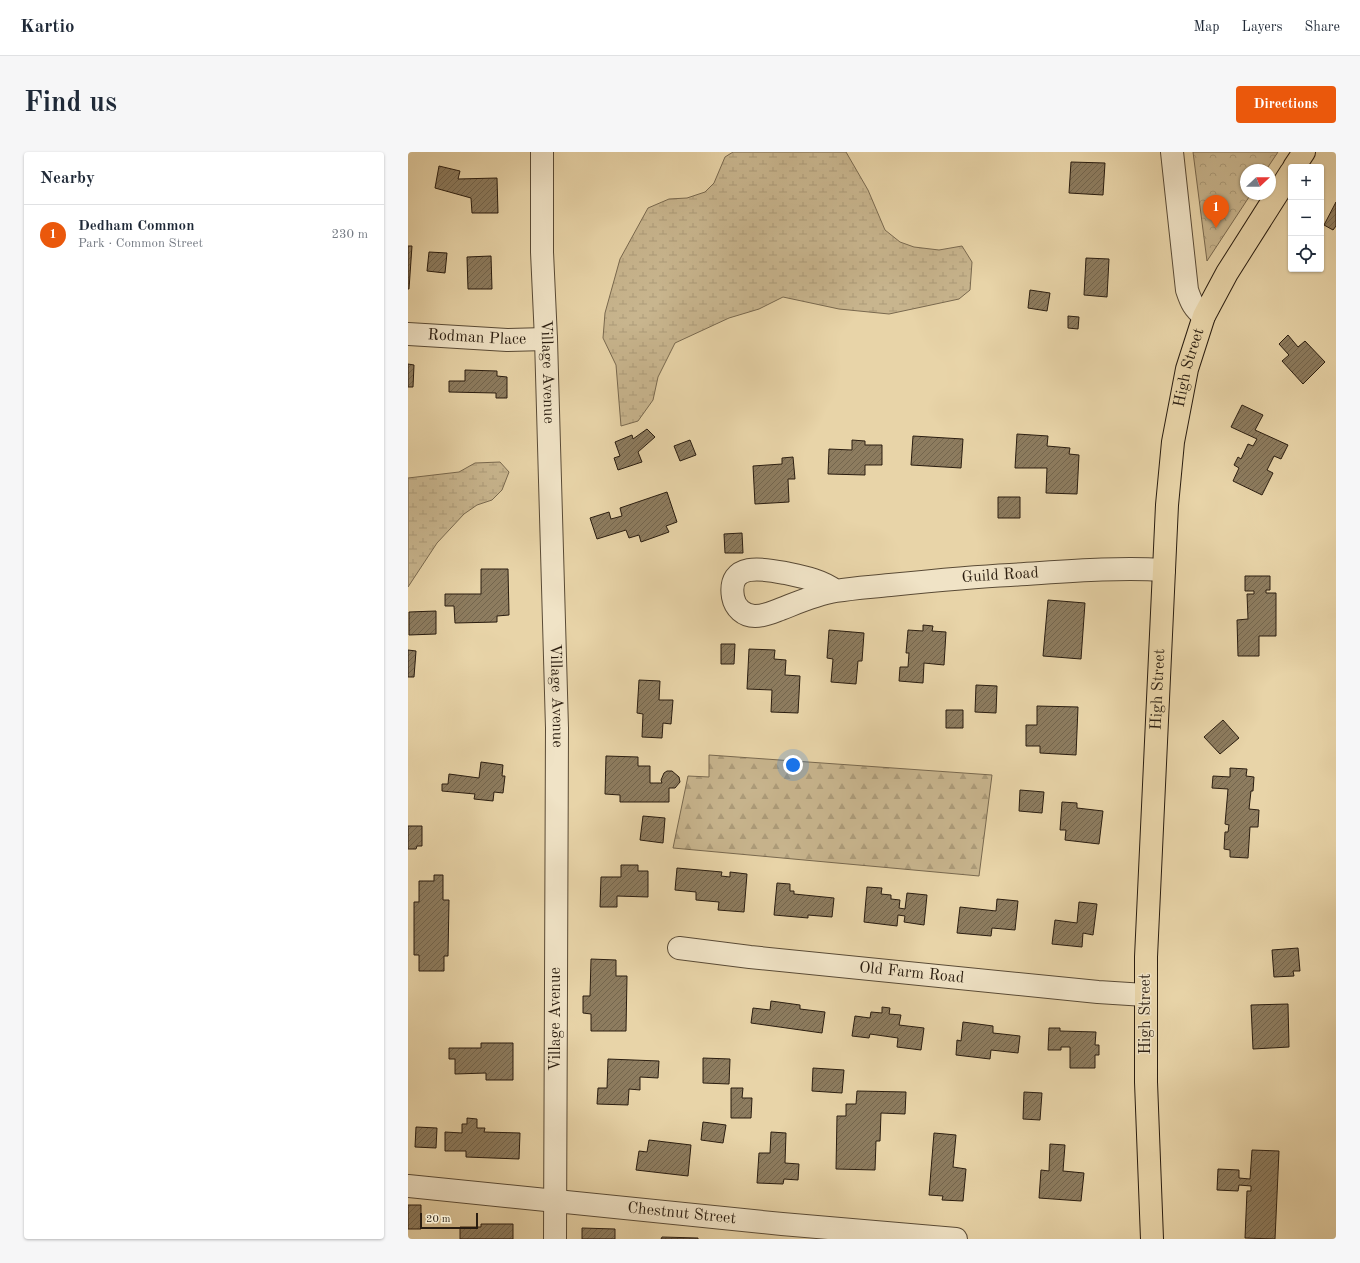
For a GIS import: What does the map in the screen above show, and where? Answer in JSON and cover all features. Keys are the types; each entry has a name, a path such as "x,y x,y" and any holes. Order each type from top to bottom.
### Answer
{"main road":[{"path":"1296,164 1304,152"},
{"path":"1204,316 1227,273 1288,177"},
{"name":"High Street","path":"1152,1239 1147,1124 1145,995 1164,570 1169,484 1176,423 1187,369 1204,316"}],"street":[{"name":"Village Avenue","path":"542,152 542,252 546,339 557,728 555,1239"},
{"name":"High Street","path":"1172,152 1187,290 1195,310 1204,316"},
{"name":"Rodman Place","path":"408,334 507,340 546,339"},
{"name":"Guild Road","path":"836,591 960,578 1109,569 1164,570"},
{"name":"Old Farm Road","path":"679,948 1082,991 1145,995"},
{"name":"Chestnut Street","path":"408,1186 555,1201 782,1232 956,1239"}],"green space":[{"path":"733,152 846,152 868,190 885,230 900,242 914,247 939,250 962,246 972,262 970,290 959,299 889,314 839,309 783,297 759,309 729,318 675,343 658,377 653,400 638,421 621,426 616,365 603,338 605,313 620,259 648,208 669,199 687,198 705,192 714,183 725,157"},
{"path":"1193,152 1278,152 1270,164 1240,164 1240,200 1247,200 1207,261"},
{"path":"500,462 509,472 502,490 492,500 477,505 464,514 437,543 408,587 408,478 459,472 475,463"},
{"path":"709,755 992,775 979,876 673,848 688,776 709,777"}],"building":[{"path":"1071,162 1105,163 1103,195 1069,193"},
{"path":"439,166 460,171 458,179 497,178 498,213 472,213 471,198 435,188"},
{"path":"1336,202 1336,226 1333,230 1324,225"},
{"path":"408,246 412,246 409,289 408,289"},
{"path":"429,252 447,253 445,273 427,271"},
{"path":"491,256 492,289 468,289 467,257"},
{"path":"1086,258 1109,259 1107,297 1084,295"},
{"path":"1030,290 1050,293 1047,311 1028,308"},
{"path":"1068,316 1079,317 1078,329 1068,328"},
{"path":"1288,335 1298,347 1305,341 1325,362 1303,384 1282,361 1289,355 1279,344"},
{"path":"408,364 414,365 413,387 408,387"},
{"path":"465,370 497,371 497,376 507,377 507,398 496,398 496,393 449,392 449,381 465,381"},
{"path":"1242,405 1263,415 1255,430 1288,445 1281,459 1274,456 1267,470 1273,473 1262,495 1233,481 1239,468 1234,465 1238,457 1241,459 1248,444 1253,446 1257,439 1231,427"},
{"path":"647,429 655,437 638,452 642,462 618,470 614,458 620,456 615,442 632,435 633,439"},
{"path":"1017,434 1048,436 1047,446 1070,448 1069,454 1079,455 1077,494 1046,493 1047,468 1015,468"},
{"path":"913,436 963,439 961,468 911,465"},
{"path":"690,440 696,455 680,461 674,446"},
{"path":"852,440 865,441 865,445 882,445 882,465 865,465 865,475 828,474 829,449 852,450"},
{"path":"793,457 795,479 788,479 789,502 755,504 753,466 782,464 782,458"},
{"path":"667,492 677,522 666,526 669,532 641,542 639,535 629,538 626,530 597,539 590,518 609,512 611,519 622,516 620,508"},
{"path":"998,497 1020,497 1020,518 998,518"},
{"path":"742,533 743,553 725,553 724,534"},
{"path":"481,569 508,569 509,615 497,616 497,622 455,623 454,606 445,606 445,594 481,594"},
{"path":"1245,576 1270,576 1270,590 1266,590 1266,593 1276,593 1276,636 1259,636 1259,656 1238,656 1237,620 1248,619 1247,594 1254,594 1254,591 1245,591"},
{"path":"1048,600 1085,603 1081,659 1043,656"},
{"path":"436,611 436,634 409,635 409,612"},
{"path":"923,625 933,626 932,631 946,632 944,665 924,663 923,683 899,681 900,667 908,667 909,653 906,653 908,630 923,631"},
{"path":"829,630 864,633 862,661 858,661 856,684 831,682 833,659 827,658"},
{"path":"721,644 735,644 734,664 721,664"},
{"path":"749,649 775,650 774,659 786,660 785,675 800,676 798,713 771,712 772,690 747,689"},
{"path":"408,650 416,651 414,677 408,677"},
{"path":"639,680 660,681 659,700 673,700 671,724 663,723 662,738 642,737 643,714 637,713"},
{"path":"976,685 997,686 996,713 975,712"},
{"path":"1037,706 1078,707 1076,755 1040,753 1040,746 1026,746 1026,725 1037,725"},
{"path":"946,710 963,710 963,728 946,728"},
{"path":"1223,720 1239,738 1220,754 1204,737"},
{"path":"606,756 638,757 638,766 650,766 650,783 662,783 661,780 664,773 667,771 672,771 679,777 680,782 675,788 669,788 669,802 620,802 620,795 605,794"},
{"path":"481,762 503,765 502,776 505,776 503,793 494,792 493,801 474,799 475,794 442,791 442,784 448,784 449,774 479,778"},
{"path":"1230,768 1247,769 1246,776 1254,777 1249,809 1259,810 1258,827 1250,827 1248,858 1230,857 1230,850 1224,849 1225,832 1228,832 1229,825 1225,824 1228,789 1212,788 1213,776 1230,777"},
{"path":"1020,790 1044,792 1042,813 1019,811"},
{"path":"1062,802 1077,803 1077,808 1103,811 1099,844 1065,840 1066,830 1060,830"},
{"path":"643,816 665,818 663,843 640,840"},
{"path":"408,826 422,826 422,846 417,846 416,849 408,849"},
{"path":"621,865 638,865 638,871 648,871 648,897 617,896 617,907 600,907 601,877 621,877"},
{"path":"677,868 722,872 721,876 730,877 730,872 747,874 744,912 718,910 719,902 696,900 696,892 675,890"},
{"path":"434,875 443,875 443,900 449,900 448,956 444,956 444,971 419,971 419,955 414,955 414,902 419,902 419,881 434,881"},
{"path":"777,883 790,884 790,891 794,891 794,894 834,898 832,917 808,915 808,918 774,915"},
{"path":"867,887 882,888 881,894 891,895 891,899 900,900 899,908 905,909 907,893 927,895 924,925 904,922 905,916 898,915 897,926 864,922"},
{"path":"997,899 1018,901 1015,930 992,928 991,936 957,933 960,907 996,911"},
{"path":"1079,902 1097,904 1093,935 1083,933 1082,947 1052,944 1055,920 1077,923"},
{"path":"1298,948 1300,971 1293,971 1294,976 1274,977 1272,950"},
{"path":"591,959 616,960 616,976 627,976 626,1031 591,1031 591,1014 583,1013 583,996 590,996"},
{"path":"771,1001 800,1005 800,1009 825,1012 822,1033 751,1023 753,1008 770,1010"},
{"path":"1288,1004 1289,1047 1253,1049 1251,1005"},
{"path":"882,1007 890,1008 889,1014 901,1015 899,1025 924,1028 921,1050 897,1047 898,1038 870,1034 869,1038 852,1036 855,1016 870,1018 871,1012 882,1013"},
{"path":"963,1022 993,1026 993,1033 1020,1036 1018,1053 991,1050 990,1059 956,1055 957,1040 961,1041"},
{"path":"1049,1028 1060,1028 1060,1031 1096,1032 1095,1045 1099,1045 1099,1055 1095,1055 1095,1068 1070,1068 1070,1047 1061,1047 1061,1050 1048,1050"},
{"path":"481,1043 513,1043 513,1080 486,1080 486,1073 455,1074 455,1059 449,1059 449,1048 481,1048"},
{"path":"703,1058 730,1059 729,1084 703,1083"},
{"path":"608,1059 659,1061 658,1078 640,1077 640,1090 629,1089 628,1105 597,1104 598,1088 607,1088"},
{"path":"813,1068 844,1070 842,1093 812,1091"},
{"path":"731,1088 743,1088 742,1098 752,1098 751,1118 731,1118"},
{"path":"857,1091 906,1092 905,1114 881,1113 880,1141 876,1141 875,1170 836,1169 837,1116 846,1116 846,1104 856,1104"},
{"path":"1024,1092 1042,1093 1040,1120 1023,1119"},
{"path":"467,1118 477,1119 477,1128 485,1128 484,1132 520,1133 519,1159 466,1157 466,1151 445,1151 445,1132 462,1133 462,1124 467,1124"},
{"path":"703,1122 726,1125 723,1143 701,1140"},
{"path":"416,1127 437,1128 436,1148 415,1147"},
{"path":"771,1132 786,1133 785,1163 799,1164 798,1180 784,1179 783,1184 757,1183 759,1153 770,1153"},
{"path":"934,1133 956,1135 953,1167 966,1169 963,1201 942,1200 943,1196 929,1195"},
{"path":"649,1140 691,1145 688,1176 636,1170 639,1151 647,1152"},
{"path":"1050,1144 1065,1145 1063,1171 1084,1173 1081,1201 1039,1198 1041,1170 1049,1171"},
{"path":"1252,1150 1279,1151 1275,1239 1245,1238 1247,1191 1251,1191 1251,1186 1239,1185 1238,1191 1217,1190 1218,1169 1239,1170 1239,1178 1250,1179"},
{"path":"408,1205 421,1205 421,1229 408,1229"},
{"path":"481,1224 513,1224 513,1239 460,1239 460,1227 481,1227"},
{"path":"582,1228 615,1229 615,1239 582,1239"},
{"path":"662,1237 698,1238 698,1239 661,1239"}],"place":[{"name":"Dedham Common","path":"1216,228"}]}
